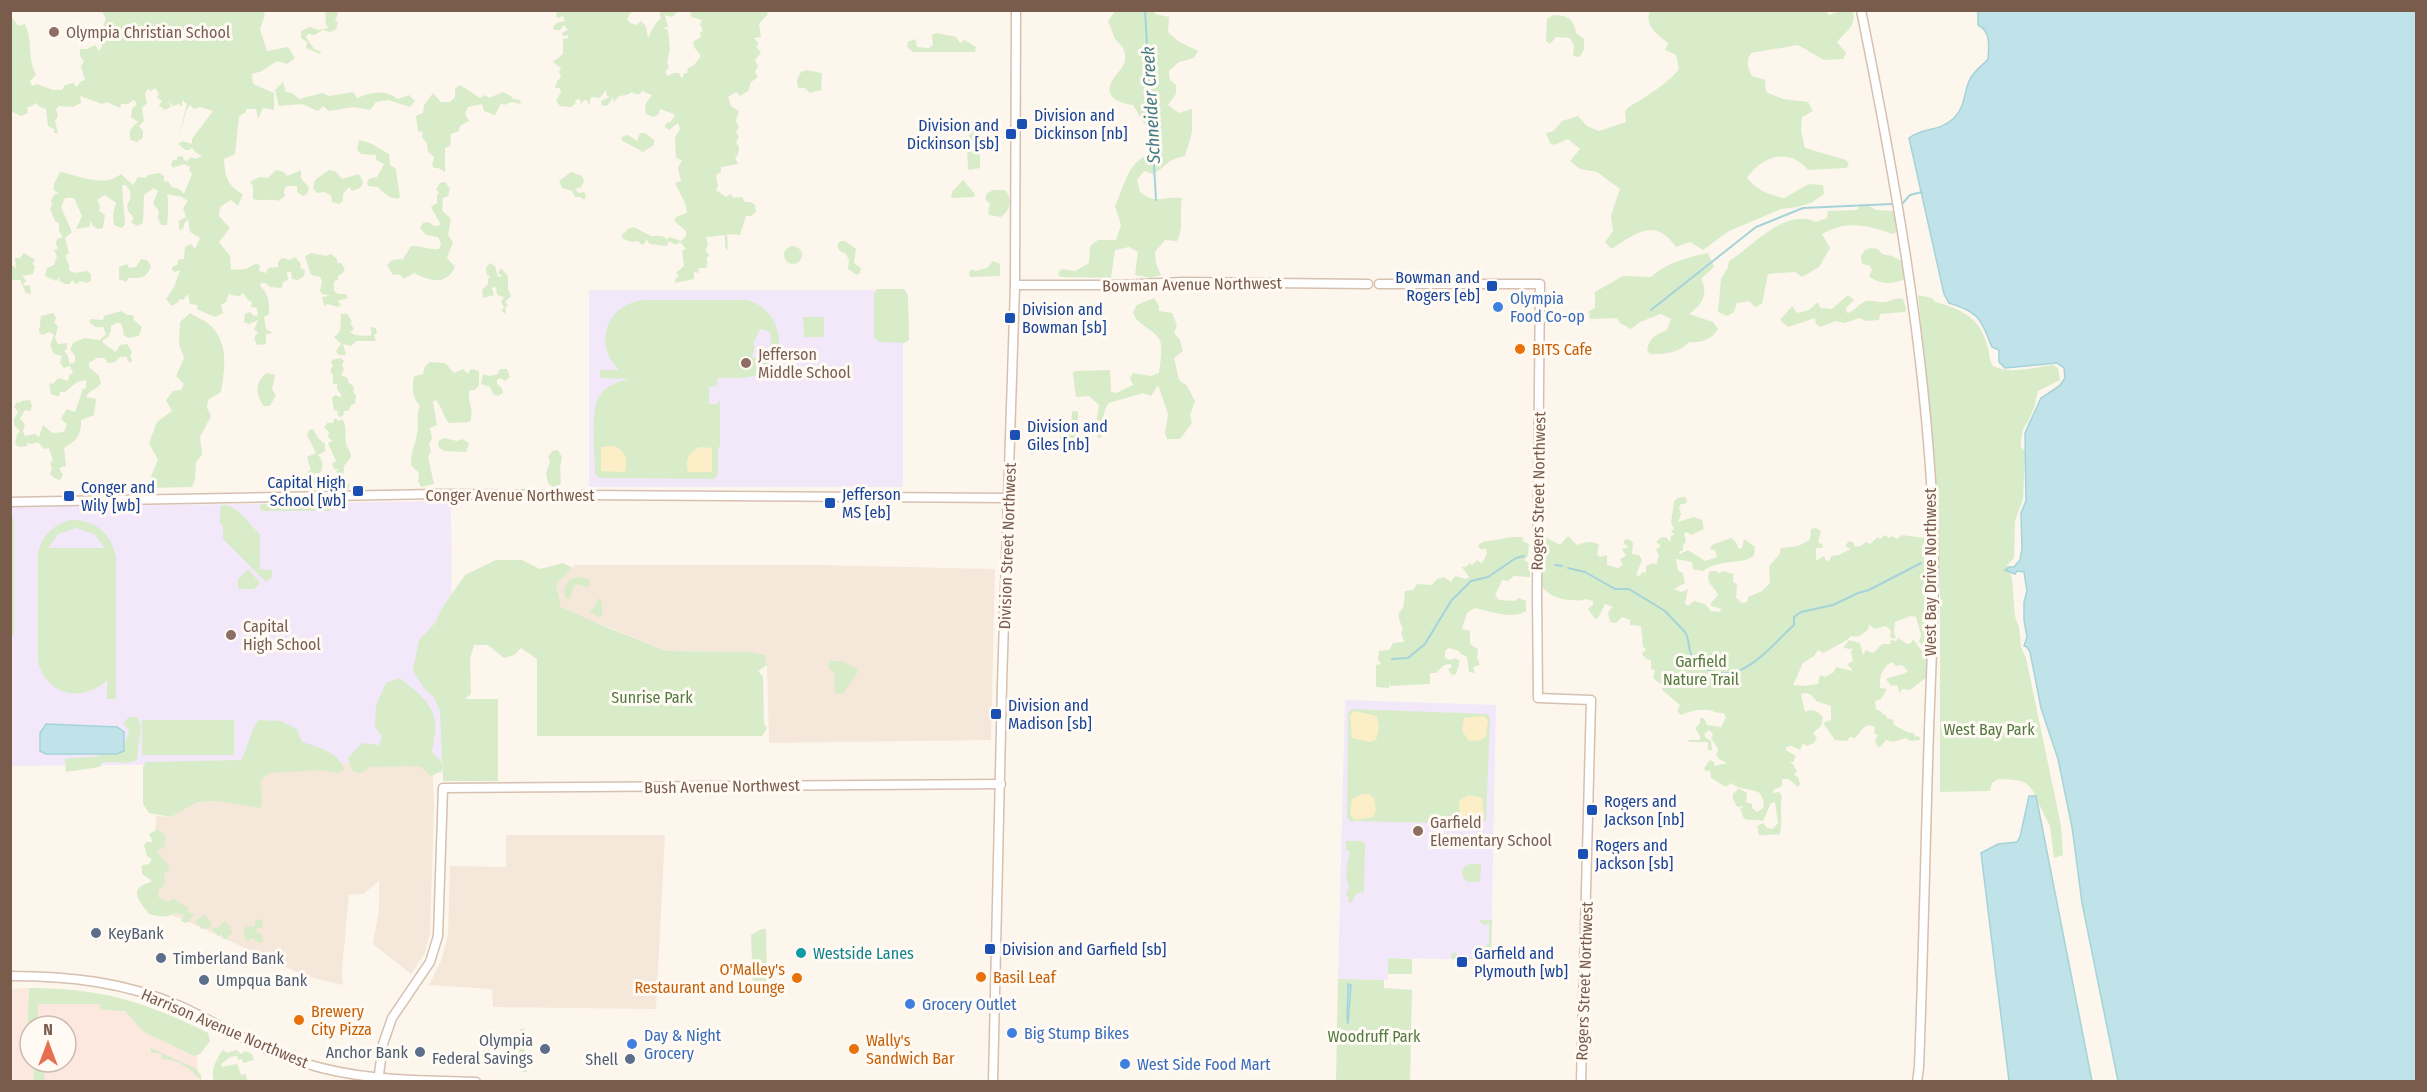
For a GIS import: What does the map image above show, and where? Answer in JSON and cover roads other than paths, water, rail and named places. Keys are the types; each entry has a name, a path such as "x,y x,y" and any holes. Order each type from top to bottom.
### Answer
{"street":[{"name":"Division Street Northwest","path":"993,1082 1002,672 1015,285 1016,10"},
{"name":"West Bay Drive Northwest","path":"1861,10 1897,197 1907,264 1921,377 1933,518 1927,846 1917,1082"},
{"name":"Bowman Avenue Northwest","path":"1015,285 1120,285 1183,282 1368,284 1370,279 1375,278 1380,284 1540,284"},
{"name":"Rogers Street Northwest","path":"1540,284 1538,698 1591,700 1581,1082"},
{"name":"Conger Avenue Northwest","path":"10,502 436,494 1009,498"},
{"name":"Bush Avenue Northwest","path":"378,1080 383,1044 392,1018 426,970 435,950 438,936 443,789 1001,784"},
{"name":"Harrison Avenue Northwest","path":"10,976 79,979 126,987 181,1007 271,1051 327,1070 378,1080 476,1082"},
{"name":"West Bay Drive Northwest","path":"1919,1066 1922,1082"}],"water":[{"path":"1978,11 2416,11 2416,1081 2118,1081 2082,903 2072,827 2058,759 2041,708 2030,652 2024,646 2027,637 2024,602 2027,591 2024,572 2017,571 2015,574 2005,570 2014,567 2020,560 2022,549 2021,513 2026,501 2025,433 2041,398 2060,386 2065,378 2064,368 2057,363 2005,368 1999,362 1999,350 1992,347 1981,323 1973,313 1949,303 1944,294 1909,138 1948,123 1961,109 1970,79 1988,59 1987,35 1978,25"},
{"path":"46,724 117,727 124,732 124,751 117,754 46,754 40,751 40,733"},
{"path":"2029,796 2036,796 2092,1081 2009,1081 1981,853 1998,844 2017,842"},
{"path":"1348,984 1351,985 1348,1024 1347,1018"}],"waterway":[{"name":"Schneider Creek","path":"1145,10 1156,200"},
{"path":"1903,203 1910,195 1922,192"},
{"path":"1651,310 1756,227 1803,208 1892,204"},
{"path":"1392,659 1408,658 1425,644 1451,601 1471,581 1488,577 1516,558 1524,556"},
{"path":"1568,568 1585,572 1615,589 1629,589 1665,611 1685,632 1693,659 1711,671 1724,674 1750,665 1762,656 1794,625 1794,617 1801,612 1833,605 1869,590 1921,563"},
{"path":"1555,565 1562,566"}],"place":[{"name":"Olympia Christian School","path":"54,32"},
{"name":"Division and Dickinson [nb]","path":"1022,124"},
{"name":"Division and Dickinson [sb]","path":"1011,134"},
{"name":"Bowman and Rogers [eb]","path":"1492,286"},
{"name":"Olympia Food Co-op","path":"1498,307"},
{"name":"Division and Bowman [sb]","path":"1010,318"},
{"name":"BITS Cafe","path":"1520,349"},
{"name":"Jefferson Middle School","path":"746,363"},
{"name":"Division and Giles [nb]","path":"1015,435"},
{"name":"Capital High School [wb]","path":"358,491"},
{"name":"Conger and Wily [wb]","path":"69,496"},
{"name":"Jefferson MS [eb]","path":"830,503"},
{"name":"Capital High School","path":"231,635"},
{"name":"Division and Madison [sb]","path":"996,714"},
{"name":"Rogers and Jackson [nb]","path":"1592,810"},
{"name":"Garfield Elementary School","path":"1418,831"},
{"name":"Rogers and Jackson [sb]","path":"1583,854"},
{"name":"KeyBank","path":"96,933"},
{"name":"Division and Garfield [sb]","path":"990,949"},
{"name":"Westside Lanes","path":"801,953"},
{"name":"Timberland Bank","path":"161,958"},
{"name":"Garfield and Plymouth [wb]","path":"1462,962"},
{"name":"Basil Leaf","path":"981,977"},
{"name":"O'Malley's Restaurant and Lounge","path":"797,978"},
{"name":"Umpqua Bank","path":"204,980"},
{"name":"Grocery Outlet","path":"910,1004"},
{"name":"Brewery City Pizza","path":"299,1020"},
{"name":"Big Stump Bikes","path":"1012,1033"},
{"name":"Day & Night Grocery","path":"632,1044"},
{"name":"Olympia Federal Savings","path":"545,1049"},
{"name":"Wally's Sandwich Bar","path":"854,1049"},
{"name":"Anchor Bank","path":"420,1052"},
{"name":"Shell","path":"630,1059"},
{"name":"West Side Food Mart","path":"1125,1064"}],"park label":[{"name":"Garfield Nature Trail","path":"1701,670"},
{"name":"Sunrise Park","path":"652,697"},
{"name":"West Bay Park","path":"1989,729"},
{"name":"Woodruff Park","path":"1374,1036"}]}
